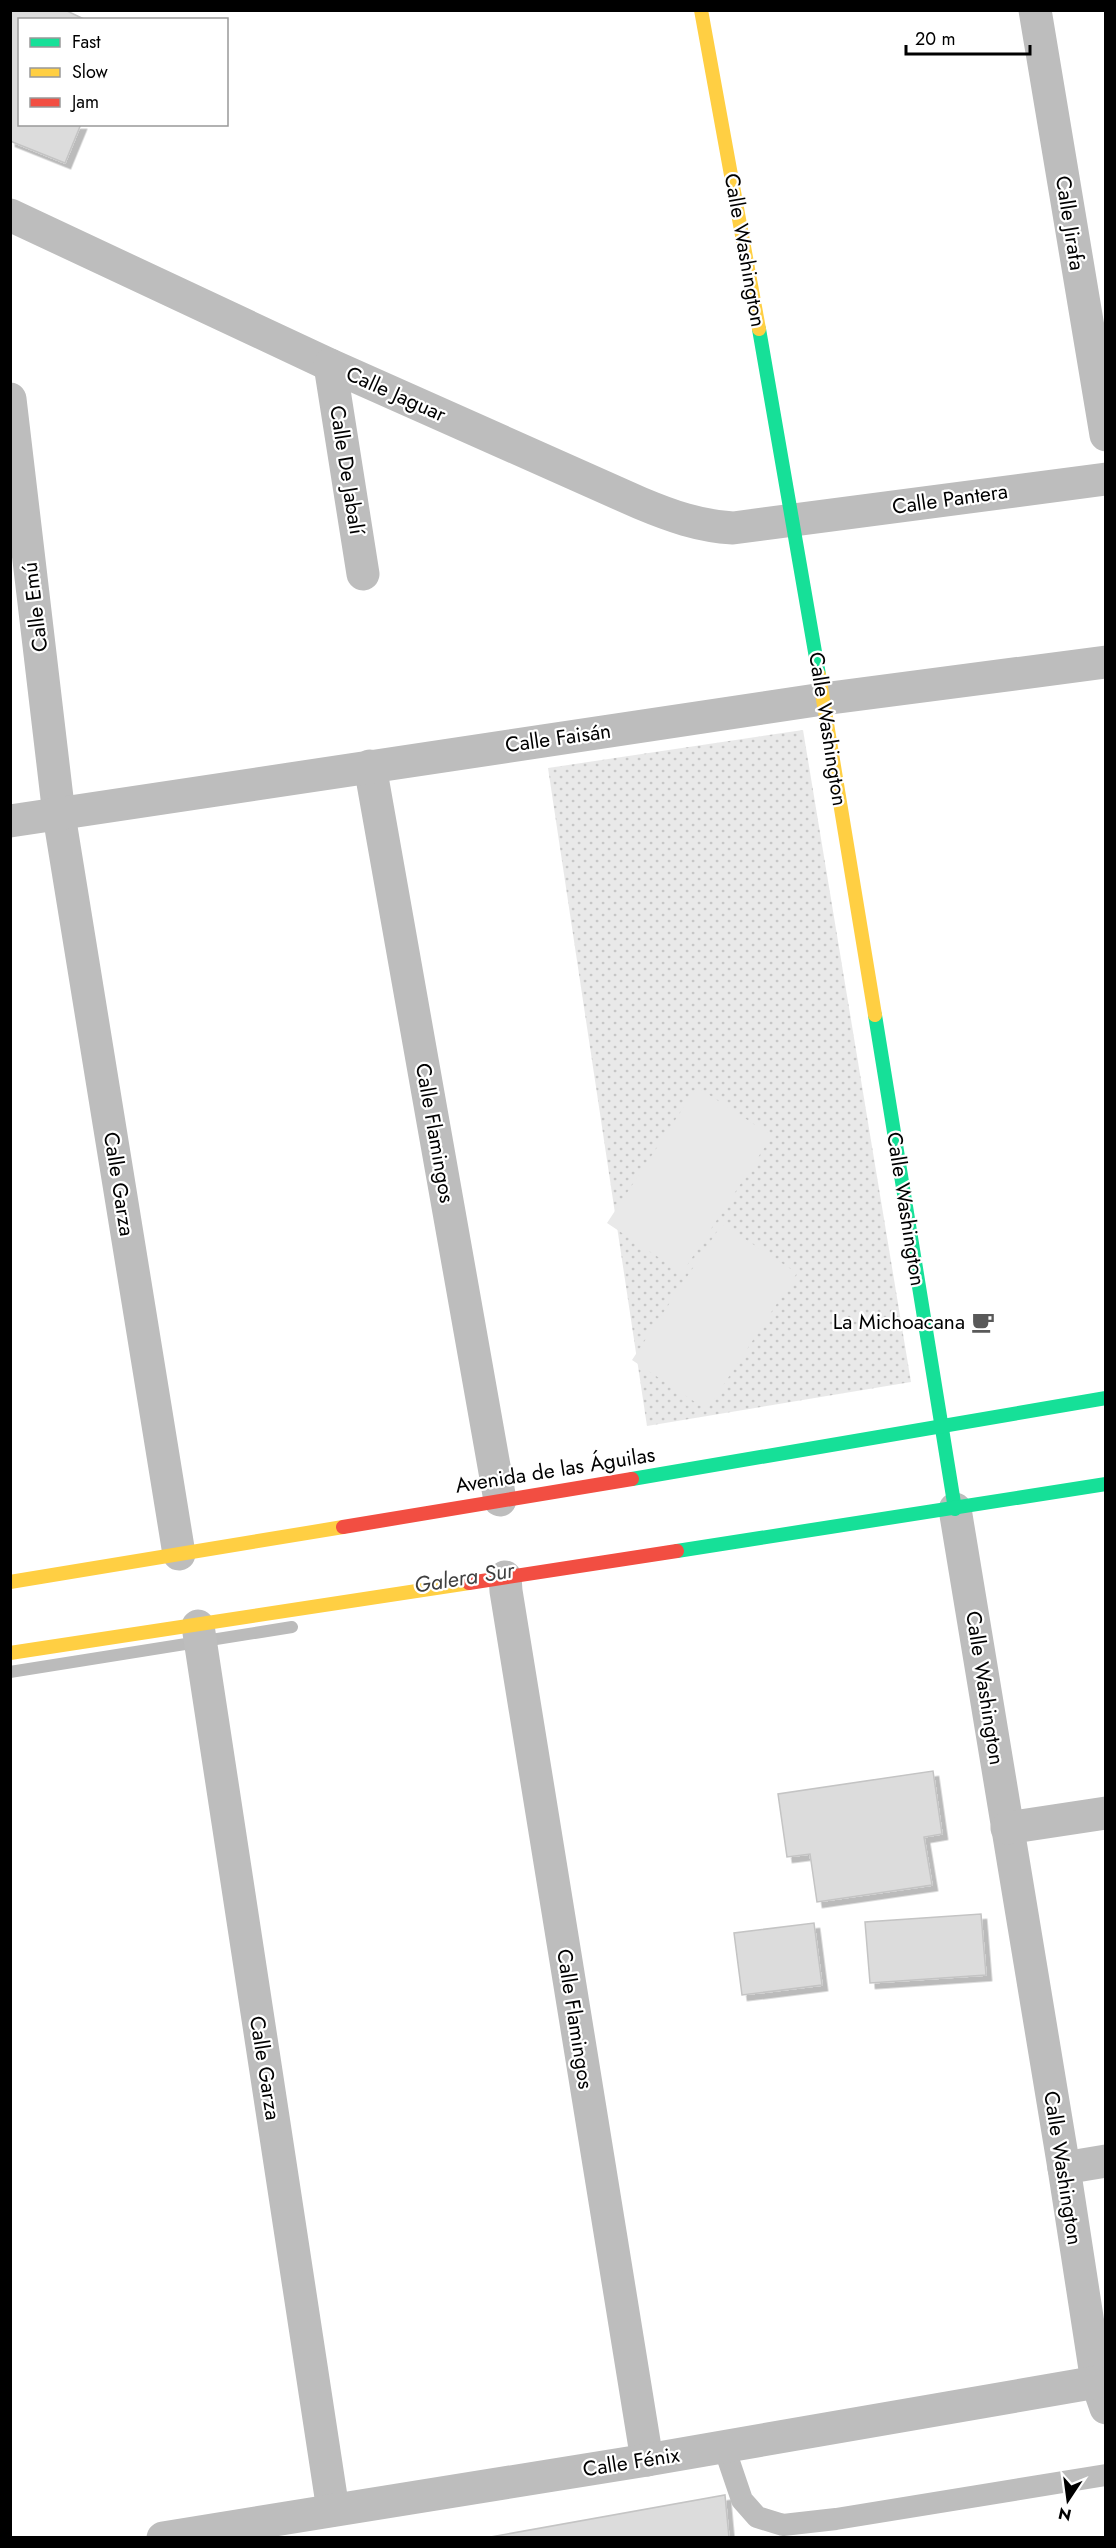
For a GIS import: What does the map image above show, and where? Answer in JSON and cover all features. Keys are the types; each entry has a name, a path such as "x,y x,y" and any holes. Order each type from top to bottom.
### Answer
{"street":[{"name":"Calle Washington","path":"701,10 794,520 1101,2395"},
{"name":"Calle Jirafa","path":"1035,10 1106,435"},
{"name":"Calle Jaguar","path":"10,215 330,365 677,519 709,526 733,528 794,520"},
{"name":"Calle De Jabalí","path":"330,365 363,574"},
{"name":"Calle Emú","path":"10,399 59,815"},
{"name":"Calle Pantera","path":"794,520 1106,479"},
{"name":"Calle Faisán","path":"10,821 823,699 1106,662"},
{"name":"Calle Flamingos","path":"370,766 500,1500"},
{"name":"Calle Garza","path":"59,815 179,1554"},
{"name":"Avenida de las Águilas","path":"10,1581 1106,1398"},
{"path":"10,1653 198,1626 1106,1484"},
{"name":"Calle Flamingos","path":"506,1577 506,1591 648,2460"},
{"name":"Calle Garza","path":"198,1626 333,2510"},
{"path":"1007,1828 1106,1813"},
{"path":"1064,2168 1106,2161"},
{"name":"Calle Fénix","path":"163,2538 724,2447 1101,2395"}],"lane":[{"path":"724,2447 742,2500 757,2517 783,2525 836,2519 1106,2475"}],"shaded area":[{"path":"803,730 911,1382 647,1426 548,768"},
{"path":"697,1087 772,1136 682,1273 607,1223"},
{"path":"722,1224 797,1273 707,1410 632,1360"}],"building":[{"path":"10,10 65,10 82,18 18,18 18,126 80,126 65,163 10,141"},
{"path":"933,1771 942,1834 924,1837 932,1885 817,1902 810,1854 787,1857 778,1794"},
{"path":"981,1914 986,1975 870,1983 865,1922"},
{"path":"814,1923 822,1985 742,1995 734,1933"},
{"path":"725,2495 729,2538 485,2538"}],"waterway":[{"name":"Galera Sur","path":"10,1672 292,1627"}],"traffic: fast":[{"path":"759,329 819,675"},
{"path":"875,1015 955,1509"},
{"path":"632,1479 1106,1398"},
{"path":"677,1551 1106,1484"}],"traffic: slow":[{"path":"701,10 759,329"},
{"path":"819,675 875,1015"},
{"path":"10,1582 343,1527"},
{"path":"10,1653 469,1583"}],"traffic: jam":[{"path":"343,1527 632,1479"},
{"path":"469,1583 677,1551"}],"place":[{"name":"La Michoacana","path":"983,1322"}]}
